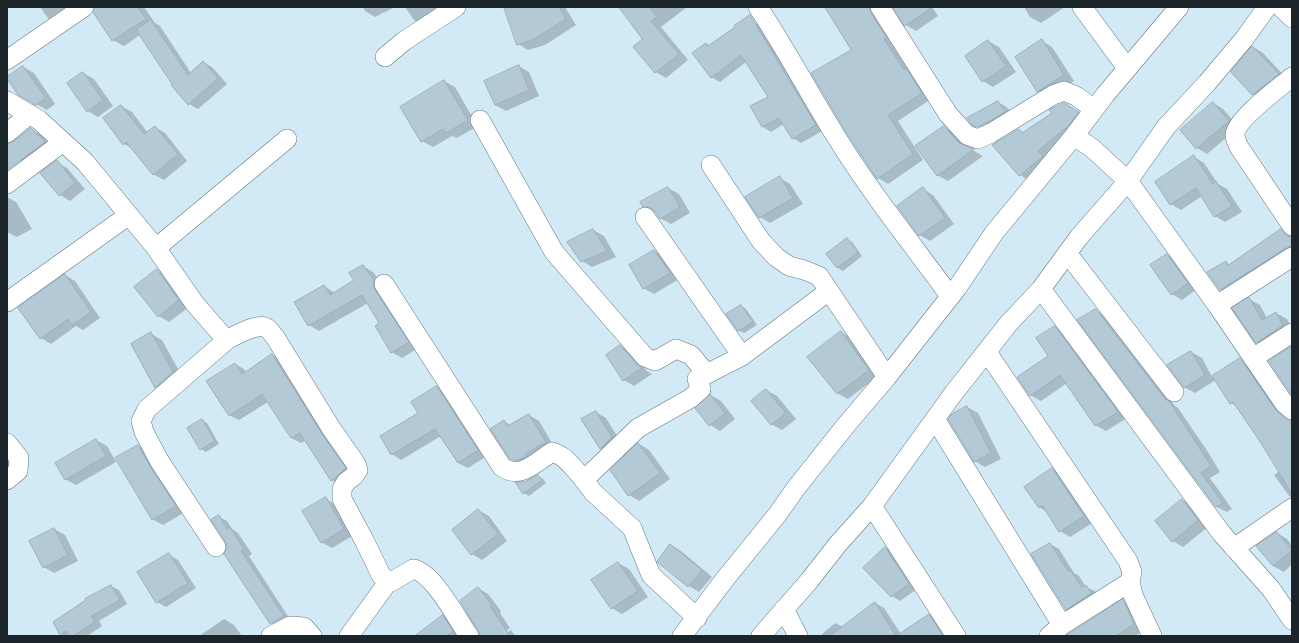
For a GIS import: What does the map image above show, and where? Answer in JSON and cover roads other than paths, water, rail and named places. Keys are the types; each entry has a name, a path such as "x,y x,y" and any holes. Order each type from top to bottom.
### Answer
{"street":[{"path":"7,60 84,7"},
{"path":"384,57 404,41 456,7"},
{"path":"758,7 781,41 837,138 869,187 950,296"},
{"path":"880,7 948,114 967,135 978,139 991,133 1053,95 1064,91 1076,96 1094,109"},
{"path":"1082,7 1127,68"},
{"path":"682,636 725,579 777,515 796,488 887,377 950,296 994,233 1074,136 1127,68 1179,7"},
{"path":"761,636 872,506 953,394 986,352 1009,323 1041,289 1125,178 1166,127 1207,83 1244,39 1267,7"},
{"path":"1281,7 1292,18"},
{"path":"1292,77 1244,118 1237,127 1235,136 1239,147 1292,226"},
{"path":"7,101 30,114 85,162 156,248 195,304 222,335 228,339"},
{"path":"7,133 30,114"},
{"path":"480,120 554,252 645,357 655,361 676,349 685,352 691,355 706,373 697,379"},
{"path":"1074,136 1092,148 1125,178 1217,305 1284,403 1292,410"},
{"path":"156,248 287,139"},
{"path":"7,184 63,142"},
{"path":"711,165 762,241 776,257 789,266 819,276 887,377"},
{"path":"7,302 129,215"},
{"path":"645,217 742,356"},
{"path":"1067,253 1174,392"},
{"path":"1217,305 1292,257"},
{"path":"384,284 502,467 507,471 521,472 552,452 558,454 580,475 593,492 632,528 652,575 697,618"},
{"path":"1041,289 1222,534 1271,589 1292,620"},
{"path":"697,379 742,356 829,291"},
{"path":"216,547 160,462 144,432 141,421 147,409 228,339 256,326 262,326 267,328 275,338 331,428 356,464 358,470 354,476 346,482 342,490 342,499 381,575 388,582"},
{"path":"1253,358 1292,333"},
{"path":"986,352 1128,561 1132,572 1130,582 1133,595 1152,636"},
{"path":"580,475 588,476 638,428 691,398 701,389 697,379"},
{"path":"935,419 1056,630 1130,582"},
{"path":"7,443 18,458 18,471 7,480"},
{"path":"872,506 956,636"},
{"path":"1234,548 1292,508"},
{"path":"349,636 388,582 394,581 413,569 420,571 439,590 469,636"},
{"path":"784,610 798,636"},
{"path":"271,636 290,626 304,628 312,636"}]}
